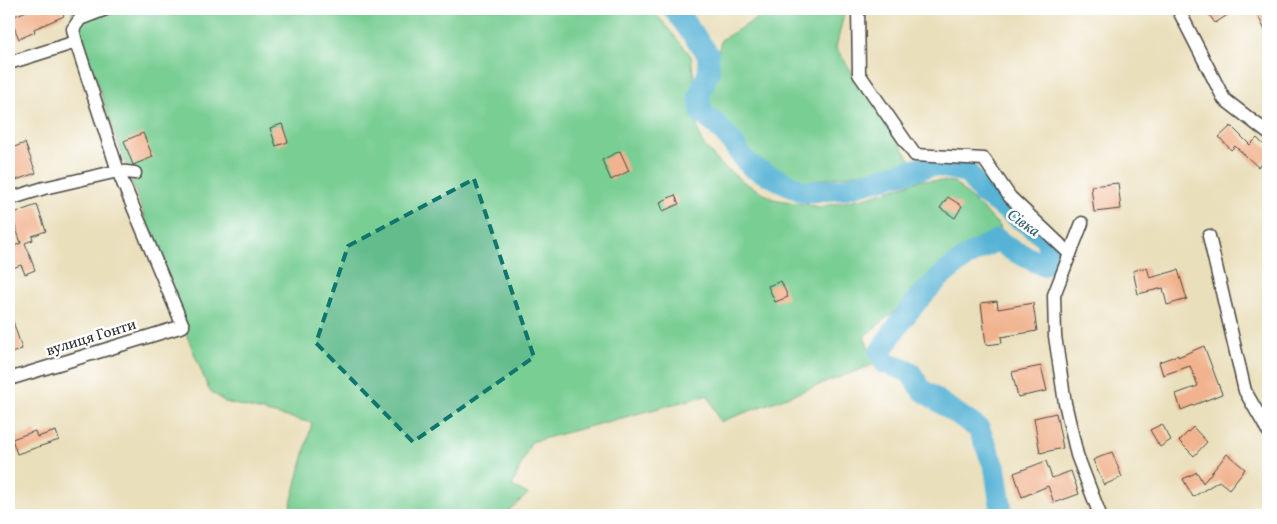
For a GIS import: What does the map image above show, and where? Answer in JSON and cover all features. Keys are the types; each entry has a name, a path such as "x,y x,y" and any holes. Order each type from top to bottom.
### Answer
{"street":[{"path":"106,9 80,20 73,29 118,171"},
{"path":"858,9 859,74 915,155 984,159 1010,197 1070,254"},
{"path":"1178,9 1224,99 1268,133"},
{"path":"9,63 76,42"},
{"path":"9,199 44,188 118,171 135,173"},
{"name":"вулиця Гонти","path":"9,379 183,326 118,171"},
{"path":"1082,223 1054,295 1055,336 1065,403 1077,455 1100,515"},
{"path":"1209,236 1245,391 1268,431"}],"highlighted area":[{"path":"474,179 534,357 413,442 316,343 348,246"}],"green space":[{"path":"71,9 652,9 691,56 694,78 692,107 701,141 718,162 742,181 773,199 820,207 868,197 921,180 954,182 1001,227 864,336 875,364 720,422 708,395 531,442 512,486 528,494 504,515 288,515 312,423 225,402 209,390 183,326"},
{"path":"773,9 845,9 836,48 912,162 800,183 746,151 707,103 721,40"}],"building":[{"path":"31,9 61,9 64,16 34,29 35,32 19,39 10,18"},
{"path":"1205,9 1237,9 1215,23"},
{"path":"1255,9 1268,9 1268,37"},
{"path":"282,124 288,142 276,146 270,128"},
{"path":"1231,126 1250,145 1257,138 1268,149 1268,156 1258,167 1235,146 1231,150 1219,137"},
{"path":"143,133 153,157 133,165 124,141"},
{"path":"25,143 36,173 13,181 9,169 9,149"},
{"path":"620,151 629,171 611,180 602,160"},
{"path":"1118,183 1121,209 1094,212 1091,186"},
{"path":"675,195 679,204 663,211 660,202"},
{"path":"948,197 962,206 955,218 940,208"},
{"path":"37,205 46,231 32,236 33,240 25,243 35,270 25,274 21,265 9,269 9,248 21,243 11,214"},
{"path":"1147,267 1150,278 1178,270 1187,299 1167,305 1163,288 1138,294 1133,271"},
{"path":"781,281 788,297 775,302 768,286"},
{"path":"997,301 998,309 1033,303 1037,331 1001,337 1002,343 986,345 981,303"},
{"path":"11,315 22,349 9,354 9,316"},
{"path":"1204,346 1222,394 1181,410 1176,394 1198,386 1190,366 1163,375 1159,362 1178,355 1178,357"},
{"path":"1041,366 1047,391 1018,397 1012,372"},
{"path":"1056,413 1063,448 1040,453 1034,418"},
{"path":"1162,424 1171,440 1160,447 1150,430"},
{"path":"1193,427 1207,442 1194,456 1179,441"},
{"path":"35,431 37,437 56,431 59,440 17,454 12,439"},
{"path":"1112,452 1122,477 1104,485 1093,460"},
{"path":"1227,454 1245,469 1229,489 1219,481 1193,497 1183,479 1197,472 1203,483"},
{"path":"1046,461 1052,478 1071,471 1079,494 1054,503 1048,486 1022,497 1014,473"}],"waterway":[{"name":"Сівка","path":"674,9 708,54 709,71 699,96 702,114 716,124 752,167 804,192 842,189 933,165 967,172 983,193 1046,237 1049,251 1043,265 1010,249 998,240 961,260 930,287 904,317 880,352 885,363 910,372 921,389 979,429 995,468 1002,515"}]}
